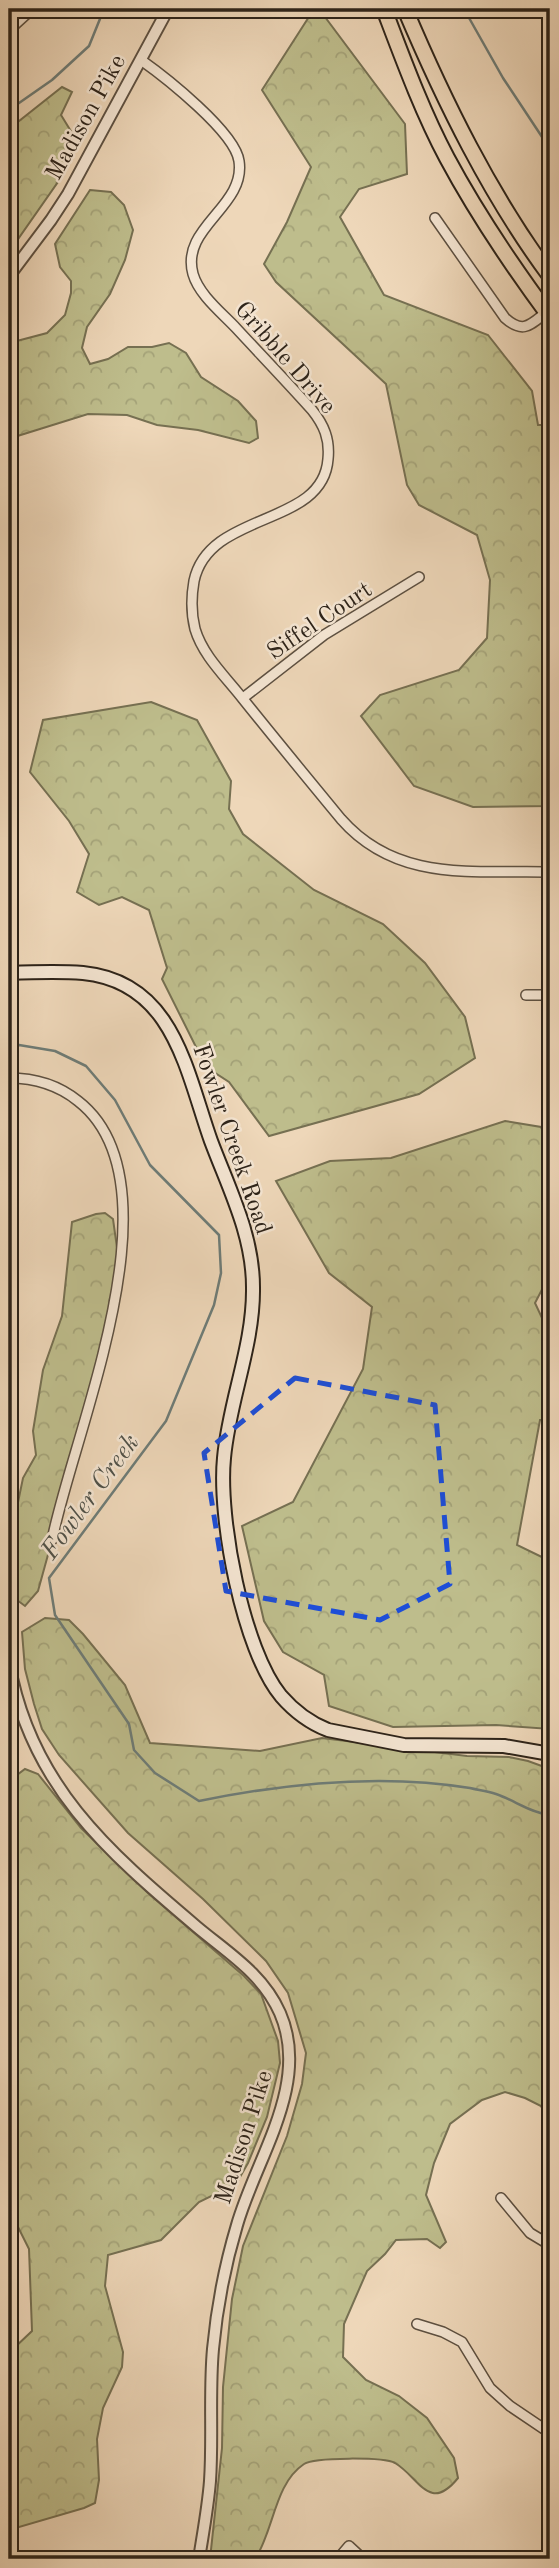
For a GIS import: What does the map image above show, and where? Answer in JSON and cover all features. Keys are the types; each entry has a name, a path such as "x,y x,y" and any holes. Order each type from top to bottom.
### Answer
{"main road":[{"path":"384,9 407,69 447,157 494,237 549,313"},
{"path":"405,9 478,161 550,276"},
{"name":"Fowler Creek Road","path":"9,974 83,973 120,983 145,999 164,1017 183,1058 244,1227 252,1257 254,1289 249,1330 227,1432 222,1485 232,1562 255,1645 272,1684 304,1717 338,1732 404,1745 504,1746 550,1754"}],"street":[{"path":"9,30 32,9"},
{"name":"Madison Pike","path":"9,276 68,194 168,9"},
{"name":"Gribble Drive","path":"141,60 163,76 221,130 238,155 240,172 234,189 197,238 192,250 191,265 198,286 312,410 322,422 327,436 328,464 323,478 312,493 302,502 229,535 209,551 201,563 195,576 191,609 202,647 341,819 358,837 384,855 426,868 550,872"},
{"path":"435,218 513,326 528,326 549,313"},
{"name":"Siffel Court","path":"243,698 324,635 419,577"},
{"path":"526,995 550,995"},
{"path":"9,1078 29,1078 50,1084 71,1095 90,1110 112,1144 122,1181 124,1207 106,1340 52,1540"},
{"name":"Madison Pike","path":"9,1663 18,1706 32,1743 58,1787 100,1837 158,1894 259,1979 272,1997 287,2033 289,2044 286,2089 238,2221 217,2312 211,2387 210,2480 199,2559"},
{"path":"501,2198 530,2233 550,2245"},
{"path":"417,2324 443,2332 462,2342 490,2388 510,2406 549,2429"},
{"path":"338,2559 349,2546 363,2559"}],"highlighted area":[{"path":"295,1378 435,1405 450,1584 380,1620 226,1591 204,1453"}],"green space":[{"path":"314,9 319,9 405,124 407,174 359,189 340,217 384,295 488,335 532,391 538,425 550,425 550,806 473,807 414,786 361,716 380,695 459,670 487,638 490,580 477,535 419,505 407,485 386,384 276,282 264,264 287,222 311,167 262,90"},
{"path":"62,87 72,92 61,115 72,133 60,179 9,252 9,129"},
{"path":"90,190 111,192 124,205 133,230 125,260 110,294 87,327 82,348 90,364 108,359 128,347 152,347 169,343 186,353 201,377 238,401 256,421 258,438 249,443 198,430 157,425 127,415 88,414 11,438 9,343 47,333 65,315 71,281 60,267 55,244"},
{"path":"151,702 197,720 231,781 229,809 243,834 314,890 383,924 425,963 465,1017 475,1058 419,1094 269,1136 229,1082 206,1067 162,979 167,968 149,910 122,897 99,905 77,892 89,854 69,821 30,772 43,720"},
{"path":"505,1121 541,1127 550,1150 550,1274 535,1303 550,1335 550,1420 540,1420 517,1545 550,1561 550,1729 496,1725 393,1727 329,1706 324,1675 283,1652 264,1621 242,1526 293,1502 363,1369 372,1307 329,1273 276,1181 330,1161 391,1158"},
{"path":"105,1213 113,1219 119,1262 89,1406 38,1591 25,1606 17,1600 16,1512 23,1478 36,1455 33,1431 43,1370 62,1316 72,1222"},
{"path":"45,1618 69,1620 83,1634 125,1685 150,1743 260,1751 322,1738 467,1756 509,1757 550,1769 550,2123 541,2106 505,2092 482,2100 450,2124 434,2163 426,2195 446,2242 440,2248 427,2239 396,2240 367,2271 344,2324 343,2357 366,2380 399,2396 427,2418 454,2458 458,2478 448,2488 432,2493 395,2463 388,2461 334,2459 304,2464 286,2483 255,2559 210,2559 222,2448 223,2387 232,2299 243,2246 287,2136 302,2084 306,2053 288,1993 266,1961 203,1899 128,1833 59,1755 42,1729 25,1669 22,1632"},
{"path":"25,1769 38,1774 81,1828 148,1893 261,1994 278,2041 280,2063 267,2117 236,2184 199,2202 161,2240 108,2255 105,2286 123,2352 122,2367 103,2408 97,2439 99,2480 95,2503 9,2530 9,2378 12,2376 12,2350 32,2331 29,2249 9,2209 9,1781"}],"waterway":[{"path":"9,110 52,80 89,46 104,9"},
{"path":"464,9 503,78 550,149"},
{"name":"Fowler Creek","path":"9,1046 55,1051 86,1066 115,1100 150,1165 219,1235 221,1273 214,1305 166,1421 49,1578 55,1615 129,1724 134,1750 155,1773 199,1801 300,1785 402,1781 486,1791 536,1812 550,1815"}]}
